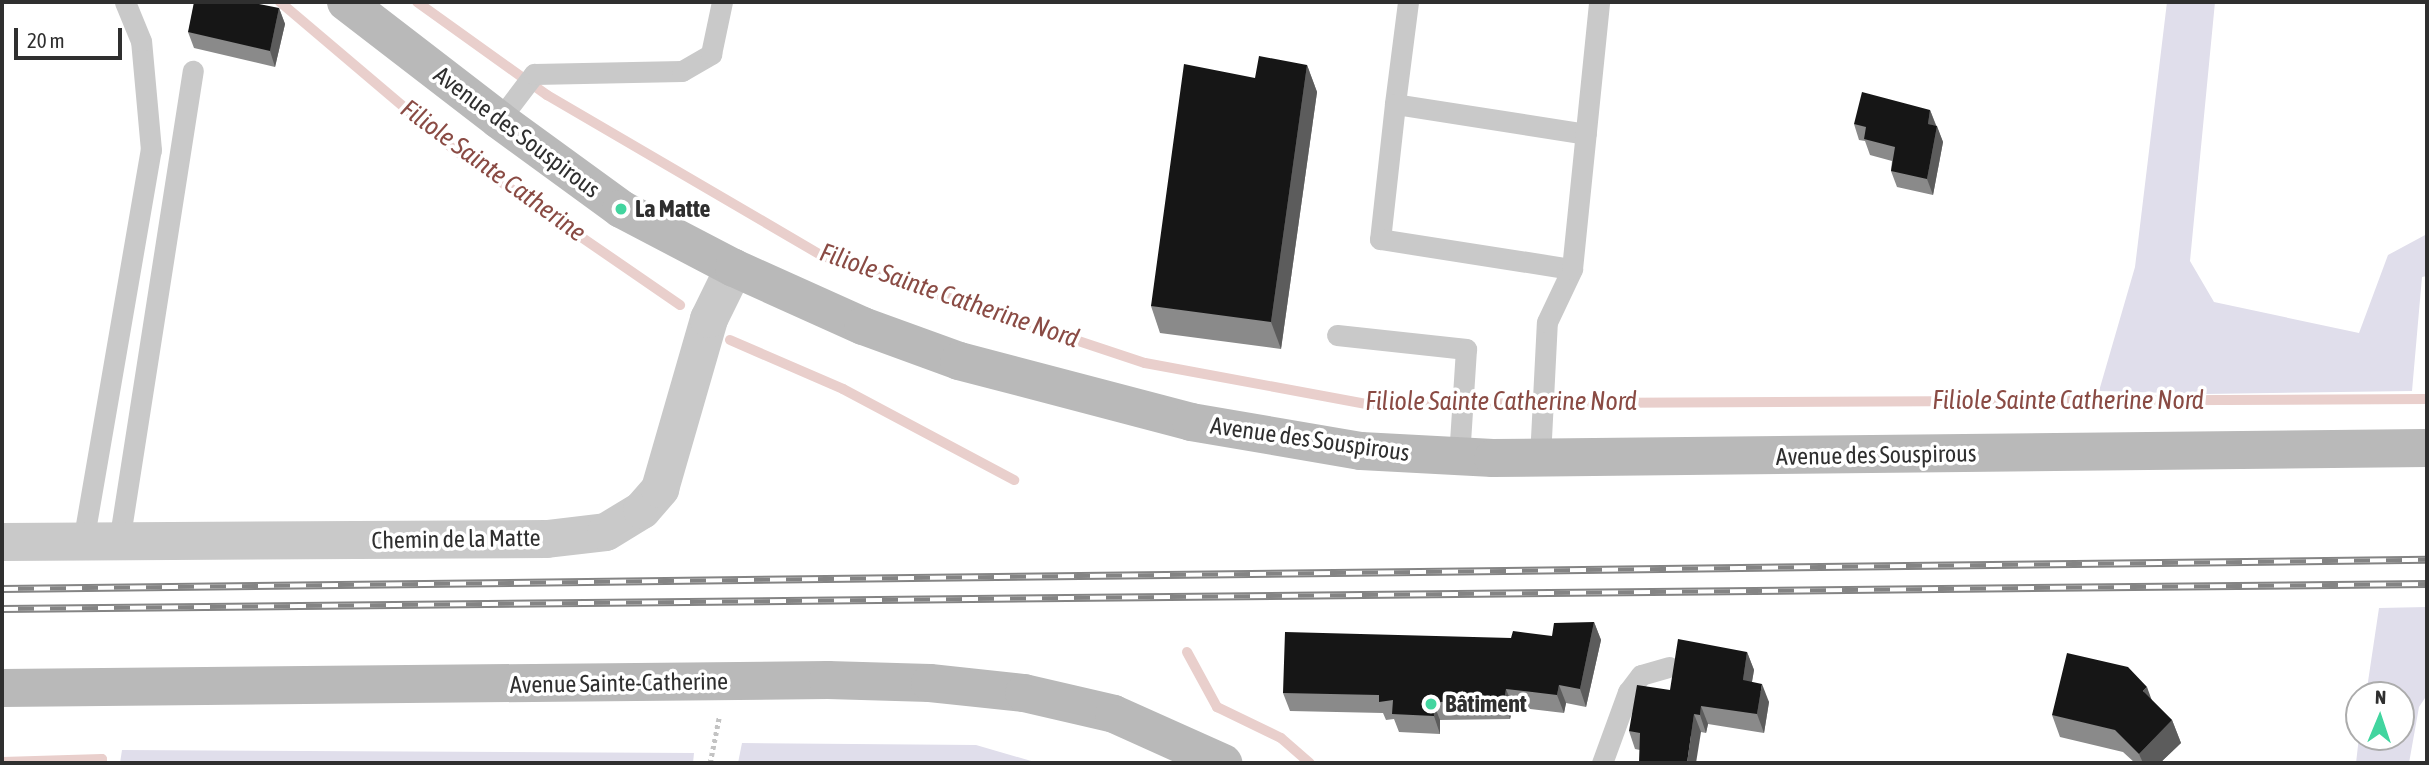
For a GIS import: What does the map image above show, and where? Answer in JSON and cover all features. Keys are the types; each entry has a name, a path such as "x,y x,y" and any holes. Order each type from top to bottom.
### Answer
{"main road":[{"name":"Avenue des Souspirous","path":"346,2 499,121 621,209 734,268 863,326 959,361 1192,422 1361,450 1540,458 2427,448"},
{"name":"Avenue Sainte-Catherine","path":"2,688 828,680 930,683 1024,693 1114,714 1223,763"}],"street":[{"name":"Chemin de la Matte","path":"2,542 547,539 606,532 642,510 660,489 709,319 734,268"}],"lane":[{"path":"101,542 151,150 141,41 125,2"},
{"path":"499,121 534,74 682,71 711,54 722,2"},
{"path":"1408,2 1380,239 1572,269"},
{"path":"1540,458 1547,322 1572,269 1600,2"},
{"path":"101,542 193,72"},
{"path":"1395,104 1586,134"},
{"path":"1337,335 1466,349 1459,456"},
{"path":"1602,763 1628,692 1641,675 1669,667"}],"path":[{"path":"710,763 726,682"}],"shaded area":[{"path":"2167,2 2215,2 2190,261 2214,302 2359,333 2388,255 2427,234 2427,276 2422,277 2412,391 2205,394 2099,391 2135,267"},
{"path":"2427,607 2427,695 2419,707 2415,729 2415,681 2368,681 2379,608"},
{"path":"742,743 976,745 1038,763 738,763"},
{"path":"122,750 694,753 693,763 120,763"},
{"path":"2357,751 2411,751 2409,763 2356,763"}],"building":[{"path":"194,2 249,2 279,8 270,51 188,32"},
{"path":"1259,56 1307,65 1271,322 1151,306 1184,64 1255,78"},
{"path":"1862,92 1930,110 1928,124 1937,126 1927,179 1891,171 1895,147 1864,139 1866,127 1854,124"},
{"path":"1594,622 1580,689 1559,685 1557,695 1506,689 1504,701 1433,702 1434,716 1392,714 1393,700 1379,702 1379,695 1283,693 1285,632 1511,638 1513,631 1552,636 1554,623"},
{"path":"1678,639 1747,652 1743,680 1762,684 1757,714 1701,706 1700,715 1694,714 1687,763 1639,763 1640,733 1629,731 1637,685 1670,690"},
{"path":"2067,653 2128,667 2147,687 2143,691 2172,720 2139,754 2115,730 2052,715"}],"waterway":[{"name":"Filiole Sainte Catherine","path":"280,2 456,151 680,305"},
{"name":"Filiole Sainte Catherine Nord","path":"417,2 547,95 823,256 1145,363 1366,404 2427,399"},
{"name":"Filiole Sainte Catherine","path":"730,340 843,389 1014,480"},
{"name":"Filiole Sainte Catherine","path":"1187,652 1217,707 1281,738 1310,763"},
{"path":"2,762 102,759 102,763"}],"railway":[{"path":"2,589 2427,560"},
{"path":"2,609 2427,584"}],"place":[{"name":"La Matte","path":"621,209"},
{"name":"Bâtiment","path":"1431,704"}]}
